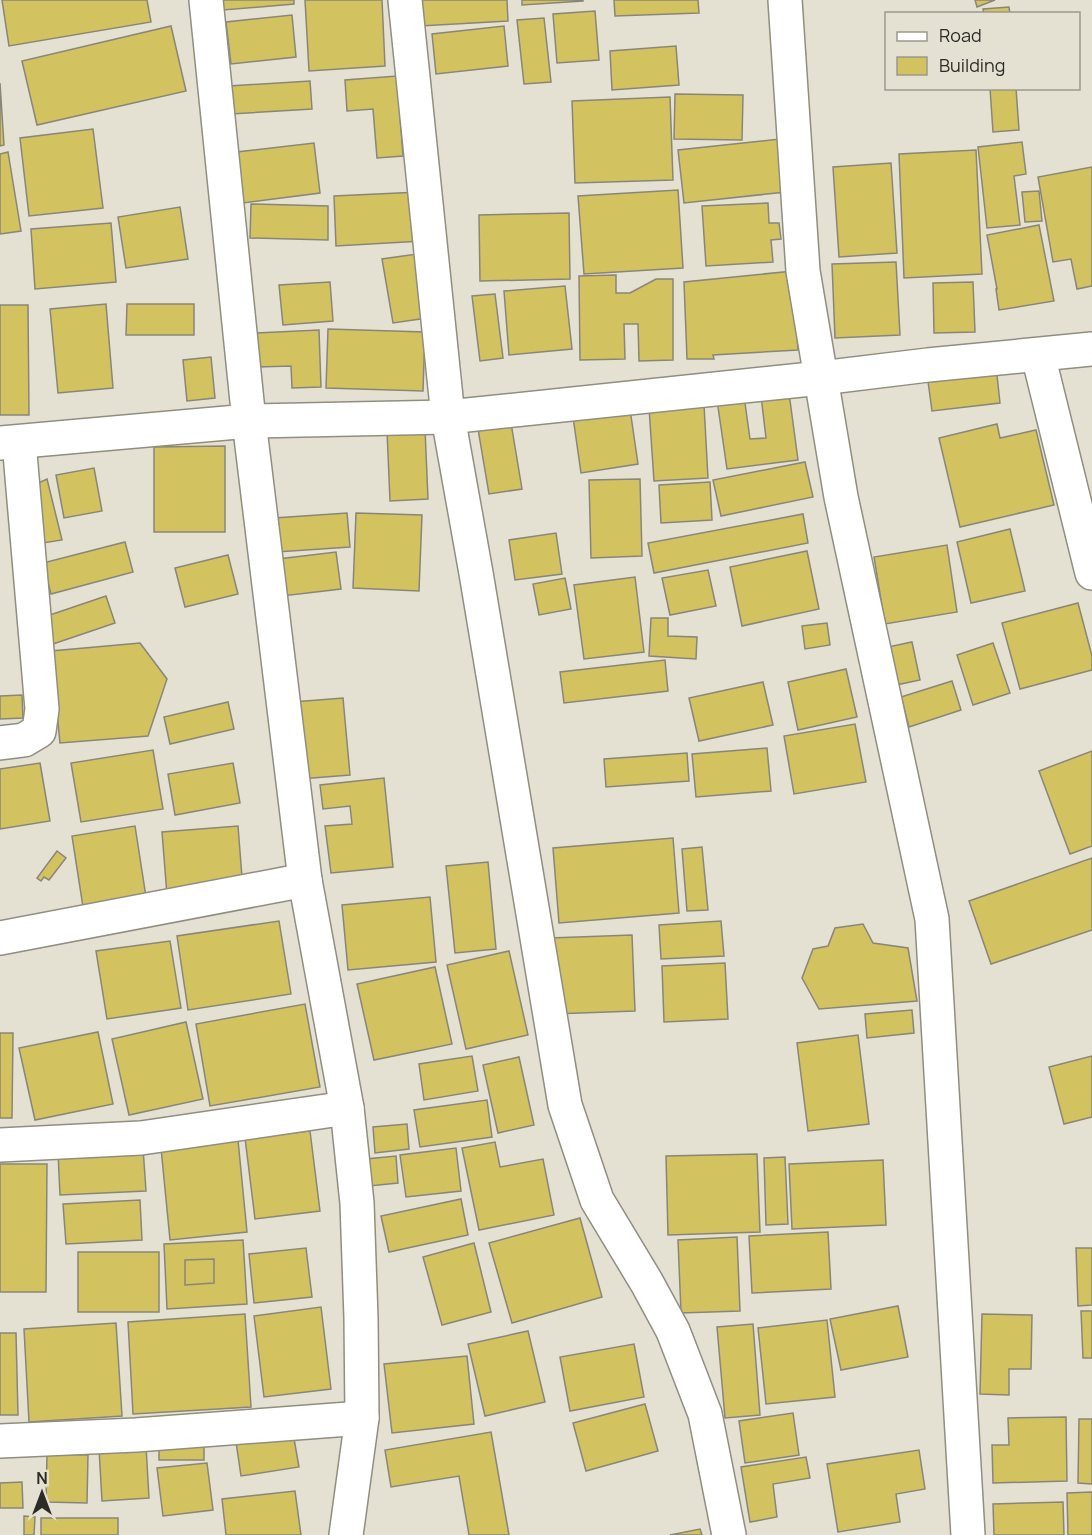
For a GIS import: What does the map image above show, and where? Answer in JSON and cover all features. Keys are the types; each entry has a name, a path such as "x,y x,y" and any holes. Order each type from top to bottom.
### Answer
{"street":[{"path":"206,0 249,421 305,880 347,1108 357,1203 362,1318 362,1418 346,1535"},
{"path":"405,0 448,417 566,1105 597,1200 673,1331 705,1414 729,1535"},
{"path":"785,0 803,271 841,497 932,919 968,1535"},
{"path":"0,742 24,740 39,731 42,709 10,443 249,421 448,417 1092,349"},
{"path":"1038,355 1092,573"},
{"path":"0,938 305,880"},
{"path":"0,1145 141,1138 347,1108"},
{"path":"0,1441 136,1435 362,1418"}],"building":[{"path":"2,0 147,0 151,22 9,46"},
{"path":"222,0 294,0 294,4 223,10"},
{"path":"305,0 382,0 385,66 309,71"},
{"path":"418,0 507,0 508,21 420,26"},
{"path":"522,0 583,0 583,1 522,5"},
{"path":"614,0 698,0 699,13 615,16"},
{"path":"975,0 995,0 977,7"},
{"path":"1009,7 1010,12 984,12 983,9"},
{"path":"595,11 599,60 557,63 553,14"},
{"path":"292,15 296,57 231,64 226,22"},
{"path":"544,18 551,82 524,84 517,20"},
{"path":"171,26 186,91 37,125 22,61"},
{"path":"504,26 508,66 436,74 432,34"},
{"path":"676,46 679,85 612,90 610,51"},
{"path":"397,76 403,156 377,158 373,109 347,111 345,80"},
{"path":"310,81 312,109 231,114 229,86"},
{"path":"0,83 4,145 0,146"},
{"path":"990,90 1016,90 1019,130 993,132"},
{"path":"675,94 743,95 742,140 674,139"},
{"path":"670,97 673,180 575,183 572,101"},
{"path":"93,129 103,208 29,216 20,138"},
{"path":"780,139 786,192 684,203 678,150"},
{"path":"1022,142 1026,174 1014,176 1020,225 987,228 978,147"},
{"path":"314,143 320,193 243,203 237,152"},
{"path":"976,150 982,274 904,278 899,154"},
{"path":"8,152 21,231 0,234 0,154"},
{"path":"891,163 897,253 839,257 833,167"},
{"path":"1092,167 1092,286 1077,289 1071,259 1053,262 1038,177"},
{"path":"678,190 683,268 584,274 578,196"},
{"path":"1039,191 1042,221 1025,222 1022,192"},
{"path":"419,192 422,241 336,246 334,196"},
{"path":"768,203 769,223 779,223 781,239 771,240 773,262 706,266 702,206"},
{"path":"251,204 328,206 328,240 250,238"},
{"path":"180,207 188,259 126,268 118,217"},
{"path":"569,213 570,279 480,281 479,215"},
{"path":"111,223 116,282 35,289 31,229"},
{"path":"1039,225 1054,301 999,310 987,235"},
{"path":"424,253 434,317 393,323 382,259"},
{"path":"896,262 900,335 835,338 832,264"},
{"path":"793,271 798,350 713,355 714,359 687,359 684,282"},
{"path":"616,275 616,293 630,293 656,279 673,279 673,360 639,361 638,324 624,324 625,359 580,360 579,276"},
{"path":"330,282 333,321 283,325 279,285"},
{"path":"973,282 975,332 934,333 933,283"},
{"path":"565,286 572,349 509,355 504,291"},
{"path":"495,294 503,358 480,361 472,296"},
{"path":"106,304 113,388 58,393 50,309"},
{"path":"127,304 194,304 194,335 126,335"},
{"path":"0,305 28,305 29,415 0,415"},
{"path":"328,329 425,332 423,391 326,388"},
{"path":"319,330 321,387 292,388 291,366 258,367 256,333"},
{"path":"211,357 215,398 187,401 183,360"},
{"path":"996,366 1000,403 932,411 927,374"},
{"path":"789,393 798,460 727,469 717,400 744,396 750,439 766,438 761,396"},
{"path":"704,405 708,478 654,481 649,408"},
{"path":"630,409 638,464 581,473 573,417"},
{"path":"510,417 522,489 489,494 477,423"},
{"path":"997,424 1000,438 1036,430 1054,505 960,527 939,438"},
{"path":"425,429 428,499 390,501 387,431"},
{"path":"225,446 225,532 154,532 154,447"},
{"path":"805,462 813,497 721,516 713,480"},
{"path":"94,468 102,511 64,518 56,475"},
{"path":"47,479 62,540 43,543 34,485"},
{"path":"640,479 642,556 591,558 589,480"},
{"path":"710,482 712,520 661,523 659,485"},
{"path":"347,513 350,547 277,552 274,518"},
{"path":"356,513 422,515 419,591 353,588"},
{"path":"803,514 808,543 654,573 648,543"},
{"path":"1010,529 1025,591 971,603 957,542"},
{"path":"556,533 562,574 515,580 509,540"},
{"path":"125,542 133,572 51,594 43,563"},
{"path":"947,545 957,612 885,624 874,557"},
{"path":"807,551 819,609 742,626 730,567"},
{"path":"336,552 341,589 282,596 278,559"},
{"path":"228,555 238,594 185,607 175,568"},
{"path":"708,570 716,606 670,615 662,578"},
{"path":"635,577 644,652 584,659 574,585"},
{"path":"565,578 571,609 539,615 533,584"},
{"path":"106,596 115,623 53,644 44,617"},
{"path":"1078,603 1092,656 1092,670 1020,689 1002,623"},
{"path":"651,618 668,618 668,636 697,637 696,659 649,656"},
{"path":"827,623 830,645 805,649 802,626"},
{"path":"912,642 920,680 896,685 888,647"},
{"path":"140,643 167,679 148,736 60,743 51,651"},
{"path":"993,643 1010,693 973,705 957,655"},
{"path":"665,660 668,691 564,703 560,672"},
{"path":"846,669 857,717 798,730 788,682"},
{"path":"952,681 961,710 909,727 901,697"},
{"path":"763,682 773,725 699,741 689,698"},
{"path":"22,695 23,718 0,719 0,696"},
{"path":"343,698 350,775 300,779 293,702"},
{"path":"228,702 234,729 170,744 164,717"},
{"path":"855,724 866,782 794,794 784,736"},
{"path":"767,748 771,791 696,797 692,754"},
{"path":"153,750 163,809 81,822 71,763"},
{"path":"1092,751 1092,846 1070,854 1039,771"},
{"path":"687,753 689,781 606,787 604,759"},
{"path":"40,763 50,821 0,829 0,769"},
{"path":"233,763 240,803 175,815 168,774"},
{"path":"384,778 393,867 331,873 325,826 352,824 350,806 323,809 320,785"},
{"path":"135,826 146,897 83,907 72,836"},
{"path":"238,826 243,890 167,895 162,832"},
{"path":"673,838 679,913 559,923 553,848"},
{"path":"702,847 708,910 687,911 682,849"},
{"path":"57,851 66,858 49,880 44,877 41,881 37,878"},
{"path":"1092,858 1092,930 991,964 969,901"},
{"path":"488,862 496,949 455,953 446,866"},
{"path":"430,897 436,962 348,970 342,905"},
{"path":"279,921 291,994 188,1010 177,936"},
{"path":"721,921 724,956 661,959 659,925"},
{"path":"863,924 873,943 908,948 917,1001 819,1009 802,978 813,949 828,946 835,928"},
{"path":"632,935 635,1011 553,1014 550,938"},
{"path":"170,941 181,1008 107,1019 96,951"},
{"path":"509,951 528,1035 466,1049 447,965"},
{"path":"725,963 728,1019 664,1022 662,966"},
{"path":"435,967 452,1044 374,1060 357,984"},
{"path":"305,1004 320,1087 210,1106 196,1024"},
{"path":"912,1010 914,1033 867,1038 865,1014"},
{"path":"186,1022 203,1099 129,1115 112,1039"},
{"path":"98,1032 113,1104 35,1120 19,1048"},
{"path":"0,1033 13,1033 12,1118 0,1118"},
{"path":"858,1035 869,1124 808,1131 797,1043"},
{"path":"472,1056 478,1091 424,1100 419,1064"},
{"path":"1092,1056 1092,1117 1064,1124 1049,1067"},
{"path":"519,1057 534,1125 498,1133 483,1065"},
{"path":"487,1100 492,1137 420,1147 414,1110"},
{"path":"407,1124 409,1149 375,1153 373,1127"},
{"path":"310,1131 320,1211 255,1219 245,1138"},
{"path":"238,1140 247,1232 170,1240 161,1148"},
{"path":"495,1142 500,1167 543,1159 554,1215 479,1230 462,1148"},
{"path":"143,1148 146,1191 60,1195 58,1153"},
{"path":"456,1148 461,1191 406,1197 400,1155"},
{"path":"757,1154 760,1232 668,1235 666,1156"},
{"path":"396,1156 398,1183 369,1186 366,1159"},
{"path":"785,1157 788,1224 766,1225 764,1158"},
{"path":"883,1160 886,1225 792,1229 789,1164"},
{"path":"0,1164 47,1164 46,1292 0,1292"},
{"path":"461,1199 468,1235 389,1252 381,1216"},
{"path":"140,1200 142,1240 66,1244 63,1204"},
{"path":"580,1218 602,1297 512,1323 489,1243"},
{"path":"828,1232 831,1289 752,1293 749,1236"},
{"path":"737,1237 740,1311 681,1313 678,1240"},
{"path":"243,1240 247,1304 167,1309 164,1244"},
{"path":"474,1243 491,1312 442,1325 423,1257"},
{"path":"306,1248 312,1297 254,1303 249,1254"},
{"path":"1076,1248 1092,1248 1092,1305 1078,1306"},
{"path":"78,1252 159,1252 159,1312 78,1312"},
{"path":"214,1259 214,1283 185,1285 185,1260"},
{"path":"898,1306 908,1357 841,1370 830,1319"},
{"path":"321,1307 331,1389 264,1397 254,1316"},
{"path":"1081,1311 1092,1311 1092,1358 1083,1358"},
{"path":"245,1314 251,1407 133,1414 128,1322"},
{"path":"982,1314 1032,1315 1031,1369 1009,1369 1009,1395 980,1394"},
{"path":"827,1320 835,1397 766,1404 758,1328"},
{"path":"116,1323 122,1416 29,1422 24,1329"},
{"path":"753,1324 760,1415 725,1418 717,1327"},
{"path":"528,1331 545,1402 485,1416 468,1344"},
{"path":"0,1333 16,1333 18,1415 0,1415"},
{"path":"634,1344 644,1397 570,1411 560,1357"},
{"path":"467,1356 474,1424 392,1433 384,1364"},
{"path":"645,1404 658,1451 586,1471 573,1423"},
{"path":"793,1413 799,1455 745,1463 739,1421"},
{"path":"1066,1417 1067,1481 993,1483 992,1445 1009,1445 1008,1418"},
{"path":"1079,1419 1092,1419 1092,1484 1078,1483"},
{"path":"491,1432 509,1535 469,1535 459,1476 391,1487 385,1450"},
{"path":"293,1433 299,1467 241,1476 236,1442"},
{"path":"159,1445 204,1445 204,1460 159,1460"},
{"path":"146,1446 149,1498 102,1501 99,1449"},
{"path":"919,1450 925,1489 896,1494 900,1522 838,1532 827,1464"},
{"path":"47,1454 88,1455 87,1503 46,1502"},
{"path":"806,1457 810,1478 773,1484 777,1517 750,1522 741,1467"},
{"path":"207,1463 213,1510 163,1516 157,1468"},
{"path":"22,1482 23,1508 0,1508 0,1483"},
{"path":"295,1491 301,1535 226,1535 222,1499"},
{"path":"1092,1492 1092,1535 1068,1535 1067,1493"},
{"path":"1063,1502 1064,1535 994,1535 993,1504"},
{"path":"24,1516 35,1517 34,1535 24,1535"},
{"path":"41,1518 118,1518 118,1535 41,1535"},
{"path":"700,1529 702,1535 670,1535"}]}
